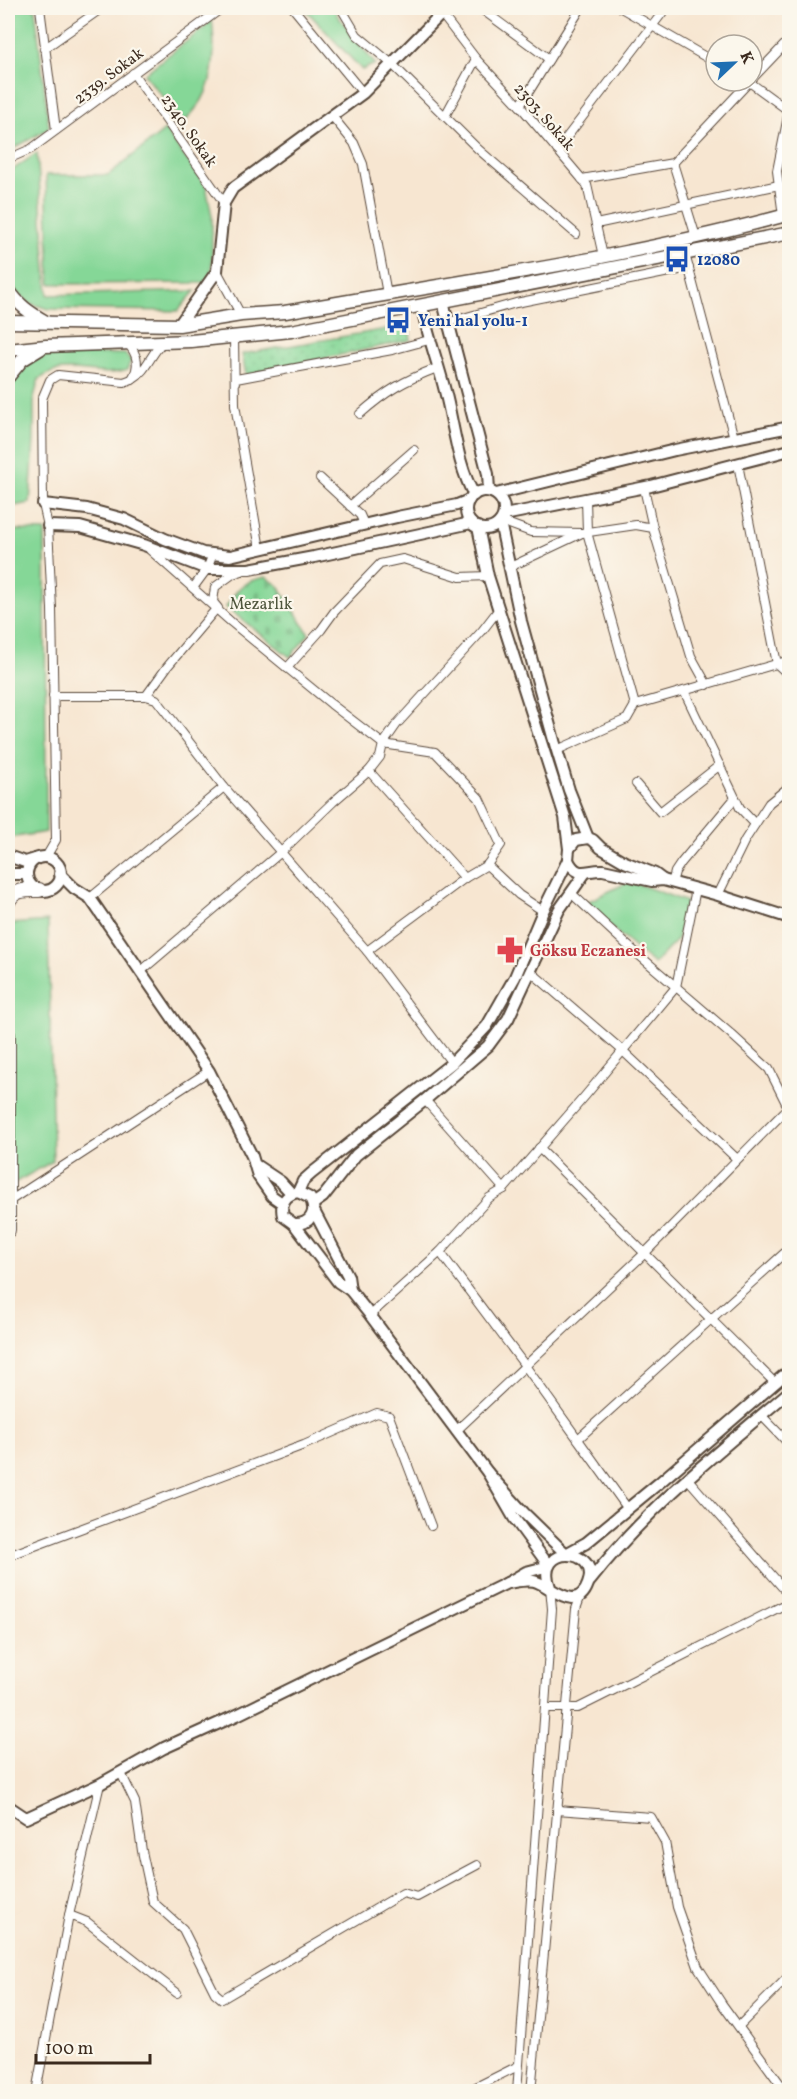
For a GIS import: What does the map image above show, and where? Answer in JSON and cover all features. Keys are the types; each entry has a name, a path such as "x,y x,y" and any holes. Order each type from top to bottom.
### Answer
{"highway":[{"path":"8,902 10,897 20,891 44,890"},
{"path":"8,1035 8,1230"}],"main road":[{"path":"8,322 179,325 242,315 285,312 603,256 786,215"},
{"path":"8,350 46,346 163,342 291,331 789,233"},
{"path":"8,289 15,301 47,322"},
{"path":"8,377 22,360 46,346"}],"street":[{"path":"40,8 56,130"},
{"path":"45,49 102,8"},
{"name":"2339. Sokak","path":"8,159 31,149 222,8"},
{"path":"293,8 363,93"},
{"path":"341,8 357,35 392,64 478,149 576,234"},
{"path":"480,8 549,59"},
{"path":"520,106 581,8"},
{"path":"621,8 704,56"},
{"path":"557,150 666,8"},
{"path":"179,325 217,271 224,203 233,188 363,93 442,9"},
{"name":"2303. Sokak","path":"442,9 476,58 587,185 603,256"},
{"path":"764,66 789,39"},
{"path":"445,116 476,58"},
{"name":"2340. Sokak","path":"133,73 224,203"},
{"path":"764,92 789,111 777,171 786,215"},
{"path":"582,179 673,163 739,93"},
{"path":"332,116 354,144 363,164 387,294"},
{"path":"673,163 696,237"},
{"path":"596,224 779,185"},
{"path":"685,254 734,438"},
{"path":"448,322 516,303 688,268"},
{"path":"217,271 242,315"},
{"path":"443,302 493,493 502,500 504,507 501,519 508,568 557,750 569,790 588,838"},
{"path":"422,306 471,497 466,508 467,516 475,525 488,576 565,817 568,854 574,870 652,881 668,881"},
{"path":"234,337 235,405 260,549"},
{"path":"236,379 392,350 429,340"},
{"path":"74,888 64,886 44,890 30,884 27,874 28,868 56,840 48,526 43,504 42,399 50,380 58,375 124,382 132,379 140,375 153,351 163,342"},
{"path":"127,343 136,351 137,358 136,371 132,379"},
{"path":"360,414 391,388 437,369"},
{"path":"43,504 87,509 124,519 165,539 203,553 230,556 364,524 458,505 481,491 493,493 675,450 789,427"},
{"path":"350,506 414,450"},
{"path":"223,616 213,602 215,587 233,574 249,569 475,525 486,529 494,527 501,519 644,488 789,450"},
{"path":"738,464 777,664 789,676"},
{"path":"320,478 360,515 364,524"},
{"path":"644,488 653,528 691,656 707,685"},
{"path":"557,750 627,719 634,705 584,533 586,500"},
{"path":"501,519 531,532 584,533 636,525 653,528"},
{"path":"48,526 80,527 144,545 207,569 249,569"},
{"path":"508,568 584,533"},
{"path":"144,545 223,616 383,744 435,752 479,798 501,845 487,866 465,878 367,951"},
{"path":"193,588 207,569 213,554"},
{"path":"287,668 334,612 380,564 403,559 460,577 488,576"},
{"path":"146,696 216,609"},
{"path":"140,972 280,852 369,771 380,757 383,744 397,724 482,631 499,609"},
{"path":"634,705 789,660"},
{"path":"684,691 740,808 755,825"},
{"path":"53,696 146,696 156,699 224,787 367,951 452,1063"},
{"path":"636,784 660,812 720,765"},
{"path":"369,771 465,878"},
{"path":"718,895 745,840 769,803 789,786"},
{"path":"90,898 224,787"},
{"path":"668,881 735,798"},
{"path":"282,1203 295,1193 312,1173 452,1063 487,1026 515,977 576,840 588,838 593,840 601,848 625,862 668,881 789,918"},
{"path":"294,1224 307,1222 311,1217 313,1207 324,1197 356,1155 488,1046 508,1019 559,910 571,893 602,860 601,848"},
{"path":"8,856 56,863 60,873 74,888 90,898 209,1071 257,1166 258,1176 272,1196 282,1203"},
{"path":"487,866 519,896 543,911"},
{"path":"44,890 57,883 60,873"},
{"path":"8,874 27,874"},
{"path":"370,1314 440,1252 489,1198 504,1189 676,987 696,889"},
{"path":"456,1431 644,1254 789,1107 769,1069 571,893"},
{"path":"530,971 623,1051 737,1159"},
{"path":"8,1202 209,1071"},
{"path":"425,1100 504,1189"},
{"path":"539,1148 774,1382"},
{"path":"257,1166 295,1193 310,1198 348,1276 350,1290"},
{"path":"282,1203 283,1216 294,1224 338,1282 350,1290 370,1314 488,1473 524,1513 566,1554 573,1554 585,1561 590,1581"},
{"path":"578,1439 789,1248"},
{"path":"440,1252 628,1509"},
{"path":"516,2091 552,1609 547,1573 549,1566 554,1560 586,1543 628,1509 789,1370"},
{"path":"531,2091 576,1608 582,1593 617,1546 687,1478 789,1391"},
{"path":"8,1556 304,1445 378,1413 388,1416 431,1526"},
{"path":"761,1415 789,1445"},
{"path":"488,1473 514,1518 549,1566"},
{"path":"687,1478 789,1596"},
{"path":"8,1806 26,1818 100,1784 164,1748 237,1715 526,1572 549,1566"},
{"path":"507,1583 532,1580 550,1587 561,1596 576,1596 582,1593"},
{"path":"545,1708 578,1708 789,1602"},
{"path":"121,1773 135,1802 153,1902 183,1929 215,1993 222,1999 403,1893 417,1898 477,1865"},
{"path":"36,2091 69,1915 100,1784"},
{"path":"557,1810 651,1816 665,1842 677,1907 698,1967 722,2004 786,2091"},
{"path":"69,1915 87,1922 177,1993"},
{"path":"739,2026 789,1976"},
{"path":"466,2091 518,2066"}],"green space":[{"path":"8,8 35,8 49,128 8,152"},
{"path":"304,8 335,8 337,15 375,64 362,70"},
{"path":"212,19 214,50 210,81 202,100 184,123 144,74 205,27"},
{"path":"165,130 206,186 212,216 212,269 205,283 50,284 46,175 108,175"},
{"path":"37,153 48,295 195,291 178,311 49,309 29,303 16,292 8,276 8,173"},
{"path":"409,325 411,340 246,375 242,354"},
{"path":"57,353 125,354 131,360 127,370 119,372 65,370 52,372 39,379 34,397 30,503 8,507 8,400 15,379 34,359"},
{"path":"12,530 45,531 46,832 8,838 8,542"},
{"name":"Mezarlık","path":"266,577 279,586 309,634 290,657 226,607 234,594 246,583"},
{"path":"630,881 687,902 677,940 654,964 583,904"},
{"path":"48,921 53,1161 9,1186 11,924"}],"place":[{"name":"12080","path":"677,259"},
{"name":"Yeni hal yolu-1","path":"398,320"},
{"name":"Göksu Eczanesi","path":"510,950"}]}
